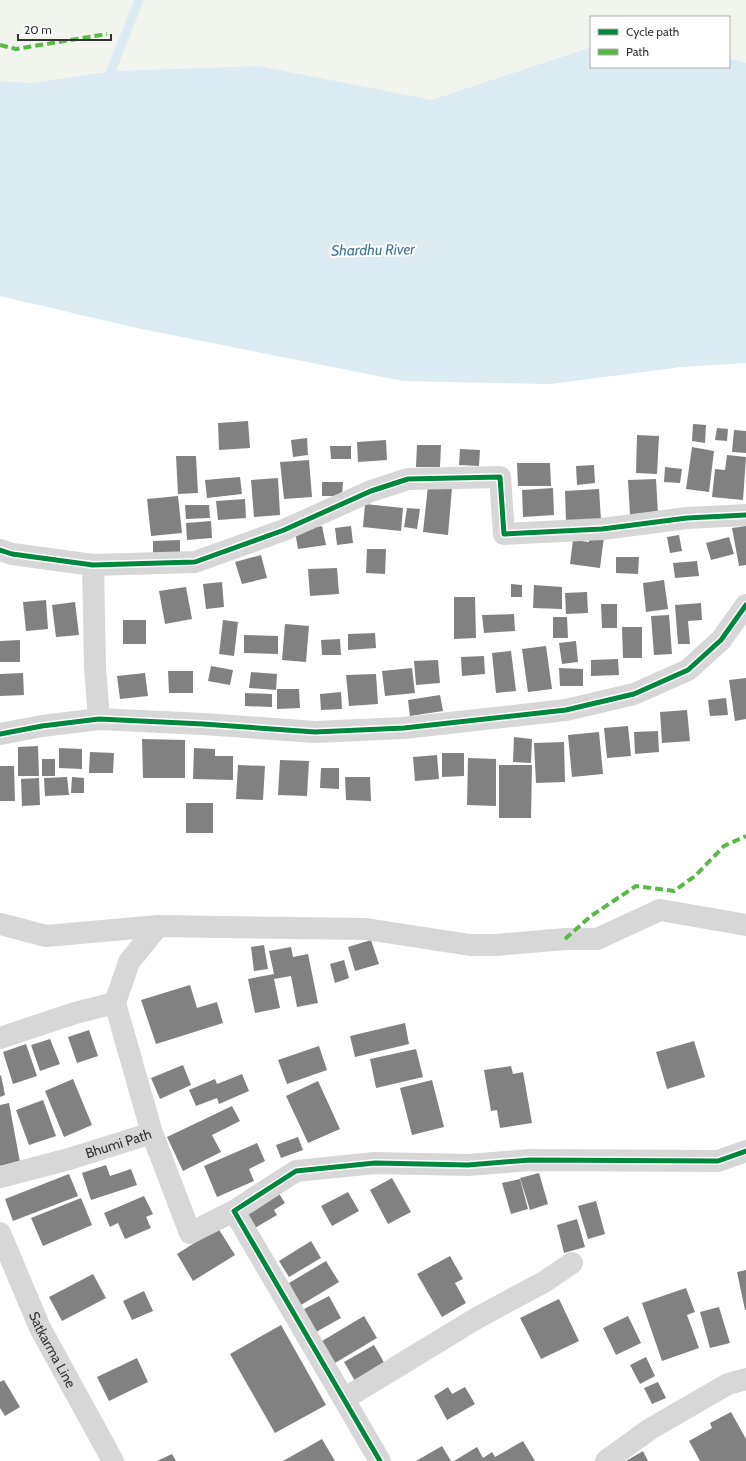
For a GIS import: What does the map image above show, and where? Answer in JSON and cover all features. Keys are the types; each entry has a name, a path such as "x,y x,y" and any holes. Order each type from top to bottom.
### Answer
{"street":[{"path":"0,550 12,554 93,565 195,562 284,530 371,491 408,479 500,477 504,534 602,530 687,518 746,515"},
{"path":"93,565 95,667 99,719"},
{"path":"0,734 42,726 99,719 314,732 404,728 566,710 634,694 688,670 721,640 746,605"},
{"path":"0,924 46,936 158,926 366,929 476,945 512,944 565,939 598,940 660,910 746,925"},
{"path":"0,1038 75,1013 115,1003 129,962 158,926"},
{"name":"Bhumi Path","path":"0,1177 69,1159 152,1133 115,1003"},
{"path":"152,1133 190,1233 234,1211 296,1170 374,1164 468,1165 530,1160 718,1161 746,1151"},
{"path":"234,1211 380,1461"},
{"name":"Satkarma Line","path":"0,1233 40,1328 113,1461"},
{"path":"344,1399 477,1318 544,1282 572,1263"},
{"path":"606,1461 650,1428 728,1384 746,1379"}],"shaded area":[{"path":"0,0 746,0 746,63 730,58 730,16 590,16 590,47 432,101 259,66 112,71 32,83 0,81"}],"water":[{"name":"Shardhu River","path":"590,47 590,68 730,68 730,58 746,63 746,363 681,367 551,384 403,381 141,329 0,296 0,81 32,83 112,71 259,66 432,100"}],"building":[{"path":"248,421 250,448 219,450 218,423"},
{"path":"693,424 706,425 705,443 692,441"},
{"path":"717,428 728,429 727,441 715,440"},
{"path":"734,430 746,431 746,453 732,452"},
{"path":"637,435 659,436 657,474 636,473"},
{"path":"307,438 308,455 293,457 291,440"},
{"path":"386,440 387,460 358,462 357,442"},
{"path":"417,445 441,445 440,467 416,467"},
{"path":"330,446 351,446 351,459 331,459"},
{"path":"692,447 714,451 709,492 686,489"},
{"path":"460,449 480,450 479,466 459,465"},
{"path":"727,455 746,457 743,500 712,497 715,469 725,470"},
{"path":"176,456 196,456 198,493 178,494"},
{"path":"309,460 312,497 284,499 280,462"},
{"path":"517,463 550,463 551,486 518,486"},
{"path":"594,465 595,483 577,485 576,466"},
{"path":"665,467 682,469 680,483 664,482"},
{"path":"240,477 242,494 207,498 205,480"},
{"path":"278,478 280,515 254,517 251,480"},
{"path":"656,479 658,513 630,515 628,480"},
{"path":"322,482 343,482 342,496 322,496"},
{"path":"428,486 452,488 448,535 423,532"},
{"path":"553,488 554,515 523,517 522,490"},
{"path":"599,489 601,520 566,521 565,491"},
{"path":"178,496 182,533 151,536 147,499"},
{"path":"245,499 246,518 218,520 216,501"},
{"path":"365,504 403,508 401,531 363,527"},
{"path":"185,505 209,505 210,518 186,519"},
{"path":"407,508 420,509 417,529 404,527"},
{"path":"211,521 212,538 187,540 186,523"},
{"path":"322,526 326,545 298,549 295,531"},
{"path":"351,526 353,543 337,545 335,528"},
{"path":"746,526 746,565 739,566 732,528"},
{"path":"589,535 604,537 600,568 570,564 573,540 589,542"},
{"path":"679,535 682,551 670,553 667,537"},
{"path":"729,537 734,554 711,560 706,543"},
{"path":"180,540 180,557 153,558 153,541"},
{"path":"367,549 386,549 385,574 366,573"},
{"path":"261,555 267,578 242,584 235,562"},
{"path":"616,557 639,557 638,574 616,573"},
{"path":"697,561 699,576 675,578 673,563"},
{"path":"337,568 339,594 310,596 308,569"},
{"path":"664,580 668,609 646,612 643,583"},
{"path":"222,582 224,607 206,609 203,584"},
{"path":"511,584 522,585 522,597 511,597"},
{"path":"534,585 562,587 562,609 533,608"},
{"path":"186,587 192,619 165,624 159,591"},
{"path":"587,592 588,613 566,614 565,593"},
{"path":"454,597 475,597 476,638 454,639"},
{"path":"46,600 48,629 26,631 23,602"},
{"path":"75,602 79,635 56,637 52,605"},
{"path":"701,603 702,620 688,621 690,644 678,644 675,605"},
{"path":"601,604 617,604 617,628 602,628"},
{"path":"514,614 515,631 484,633 482,615"},
{"path":"669,615 672,654 654,655 651,616"},
{"path":"553,617 567,617 568,638 553,638"},
{"path":"123,620 146,620 146,644 123,644"},
{"path":"223,620 238,622 234,656 219,654"},
{"path":"285,624 309,626 306,662 282,660"},
{"path":"622,627 642,627 642,658 623,658"},
{"path":"375,633 376,648 348,650 348,634"},
{"path":"244,635 278,636 278,654 244,653"},
{"path":"340,639 341,655 322,655 321,640"},
{"path":"20,640 20,662 0,662 0,641"},
{"path":"576,641 578,662 562,664 559,643"},
{"path":"546,646 552,689 528,692 522,649"},
{"path":"511,651 516,691 496,693 492,653"},
{"path":"484,656 485,674 462,676 461,657"},
{"path":"618,659 619,675 591,676 591,660"},
{"path":"438,660 440,683 416,685 414,661"},
{"path":"211,666 233,670 230,685 208,681"},
{"path":"412,668 415,693 385,696 382,671"},
{"path":"559,668 583,669 583,686 560,686"},
{"path":"168,671 193,671 193,693 169,693"},
{"path":"251,672 277,674 276,690 249,688"},
{"path":"23,673 24,695 0,696 0,674"},
{"path":"145,673 148,696 120,699 117,676"},
{"path":"376,674 378,704 349,706 346,675"},
{"path":"746,678 746,719 735,721 729,680"},
{"path":"277,689 299,689 300,708 277,709"},
{"path":"341,692 342,709 321,710 320,694"},
{"path":"245,693 272,694 272,707 245,706"},
{"path":"440,695 443,711 410,716 408,700"},
{"path":"726,698 728,715 710,716 708,700"},
{"path":"687,710 690,741 662,743 660,712"},
{"path":"628,726 631,756 607,758 604,728"},
{"path":"658,731 659,752 635,754 634,732"},
{"path":"599,732 603,774 572,777 568,735"},
{"path":"514,737 532,739 531,763 513,762"},
{"path":"142,739 185,740 185,778 143,778"},
{"path":"564,742 565,782 536,783 534,743"},
{"path":"38,746 39,776 18,776 18,747"},
{"path":"59,748 82,749 82,769 59,768"},
{"path":"194,748 215,749 215,756 233,756 233,780 193,779"},
{"path":"90,752 114,753 113,773 89,773"},
{"path":"442,753 464,753 464,776 442,777"},
{"path":"437,755 439,779 415,781 413,757"},
{"path":"468,758 496,759 496,806 467,805"},
{"path":"42,759 55,759 55,776 42,776"},
{"path":"280,760 309,761 307,796 278,795"},
{"path":"238,765 265,766 263,800 236,799"},
{"path":"499,765 532,765 531,818 499,818"},
{"path":"0,766 14,766 15,801 0,801"},
{"path":"321,768 339,768 339,789 320,788"},
{"path":"67,777 69,795 45,796 44,778"},
{"path":"72,777 84,778 84,793 71,793"},
{"path":"345,777 370,777 371,801 346,800"},
{"path":"39,778 40,805 22,806 21,779"},
{"path":"186,803 213,803 213,833 186,833"},
{"path":"371,940 379,964 355,971 348,947"},
{"path":"264,945 268,969 254,971 251,947"},
{"path":"291,947 293,957 308,954 318,1003 297,1007 291,976 274,979 280,1008 255,1013 248,979 274,974 269,951"},
{"path":"344,960 349,978 335,983 330,964"},
{"path":"190,985 197,1008 217,1002 223,1023 156,1044 141,1000"},
{"path":"405,1023 409,1044 355,1057 350,1036"},
{"path":"89,1030 98,1056 77,1063 68,1037"},
{"path":"50,1039 60,1064 40,1071 31,1045"},
{"path":"694,1041 705,1077 667,1089 656,1052"},
{"path":"26,1044 37,1076 13,1084 3,1052"},
{"path":"319,1046 327,1070 287,1084 278,1060"},
{"path":"416,1049 423,1077 376,1088 370,1059"},
{"path":"183,1065 191,1085 160,1099 151,1078"},
{"path":"511,1066 513,1074 523,1072 532,1123 500,1128 497,1110 491,1111 484,1070"},
{"path":"242,1074 249,1091 219,1104 217,1098 196,1106 189,1090 215,1079 217,1084"},
{"path":"1,1075 5,1095 0,1097 0,1076"},
{"path":"73,1079 92,1125 64,1137 45,1091"},
{"path":"432,1080 444,1127 412,1135 400,1088"},
{"path":"318,1081 340,1129 308,1143 286,1096"},
{"path":"43,1100 56,1136 29,1145 16,1110"},
{"path":"9,1103 20,1162 0,1166 0,1105"},
{"path":"232,1106 240,1121 212,1135 221,1152 183,1171 167,1137"},
{"path":"298,1137 303,1150 281,1158 276,1145"},
{"path":"257,1143 265,1161 249,1169 254,1181 217,1197 204,1166"},
{"path":"106,1165 110,1176 131,1169 137,1185 91,1200 82,1173"},
{"path":"539,1173 548,1204 530,1210 520,1178"},
{"path":"69,1174 78,1196 13,1221 5,1199"},
{"path":"392,1178 411,1212 388,1224 370,1190"},
{"path":"520,1179 528,1209 511,1214 502,1183"},
{"path":"278,1192 285,1203 274,1210 277,1215 255,1228 245,1211"},
{"path":"348,1192 359,1211 332,1226 321,1206"},
{"path":"144,1196 153,1214 146,1217 151,1228 125,1239 118,1223 110,1227 104,1213"},
{"path":"81,1198 92,1225 43,1246 31,1218"},
{"path":"596,1201 605,1234 588,1239 578,1206"},
{"path":"577,1219 585,1247 564,1253 557,1225"},
{"path":"218,1228 235,1255 193,1281 177,1254"},
{"path":"311,1241 321,1258 289,1277 279,1261"},
{"path":"450,1256 463,1279 455,1283 466,1303 442,1317 417,1274"},
{"path":"326,1261 339,1282 301,1305 289,1283"},
{"path":"746,1270 746,1310 745,1310 737,1272"},
{"path":"93,1274 106,1298 62,1321 49,1297"},
{"path":"686,1288 695,1312 687,1315 699,1348 662,1361 642,1303"},
{"path":"144,1291 153,1311 132,1320 123,1301"},
{"path":"329,1296 341,1318 316,1332 304,1309"},
{"path":"559,1299 579,1341 541,1359 520,1318"},
{"path":"719,1307 730,1343 710,1348 700,1312"},
{"path":"364,1316 377,1338 335,1363 322,1341"},
{"path":"628,1316 641,1343 616,1355 603,1328"},
{"path":"281,1325 326,1405 275,1433 230,1354"},
{"path":"374,1345 385,1364 355,1381 344,1362"},
{"path":"646,1357 655,1376 640,1384 630,1365"},
{"path":"137,1358 148,1382 109,1401 97,1377"},
{"path":"4,1380 20,1407 5,1416 0,1408 0,1382"},
{"path":"658,1382 666,1398 652,1404 644,1388"},
{"path":"448,1387 452,1394 465,1387 475,1404 447,1420 434,1396"},
{"path":"731,1412 746,1439 746,1461 700,1461 689,1441 712,1428 710,1423"},
{"path":"322,1439 335,1461 283,1461"},
{"path":"523,1441 535,1461 454,1461 477,1447 483,1458 492,1452 495,1457"},
{"path":"442,1446 451,1461 416,1461"},
{"path":"643,1451 648,1461 626,1461"},
{"path":"172,1454 176,1461 157,1461"}],"waterway":[{"path":"107,81 139,0"}],"marked path":[{"path":"0,45 16,49 107,34"},
{"path":"565,939 591,916 636,886 674,891 695,876 724,846 746,836"}],"cycle path":[{"path":"0,550 12,554 93,565 195,562 284,530 371,491 408,479 500,477 504,534 602,529 687,518 746,515"},
{"path":"0,734 42,726 99,719 203,724 315,732 404,728 566,710 634,694 688,670 721,640 746,605"},
{"path":"380,1461 234,1211 296,1171 375,1163 468,1165 530,1160 718,1161 746,1151"}]}
